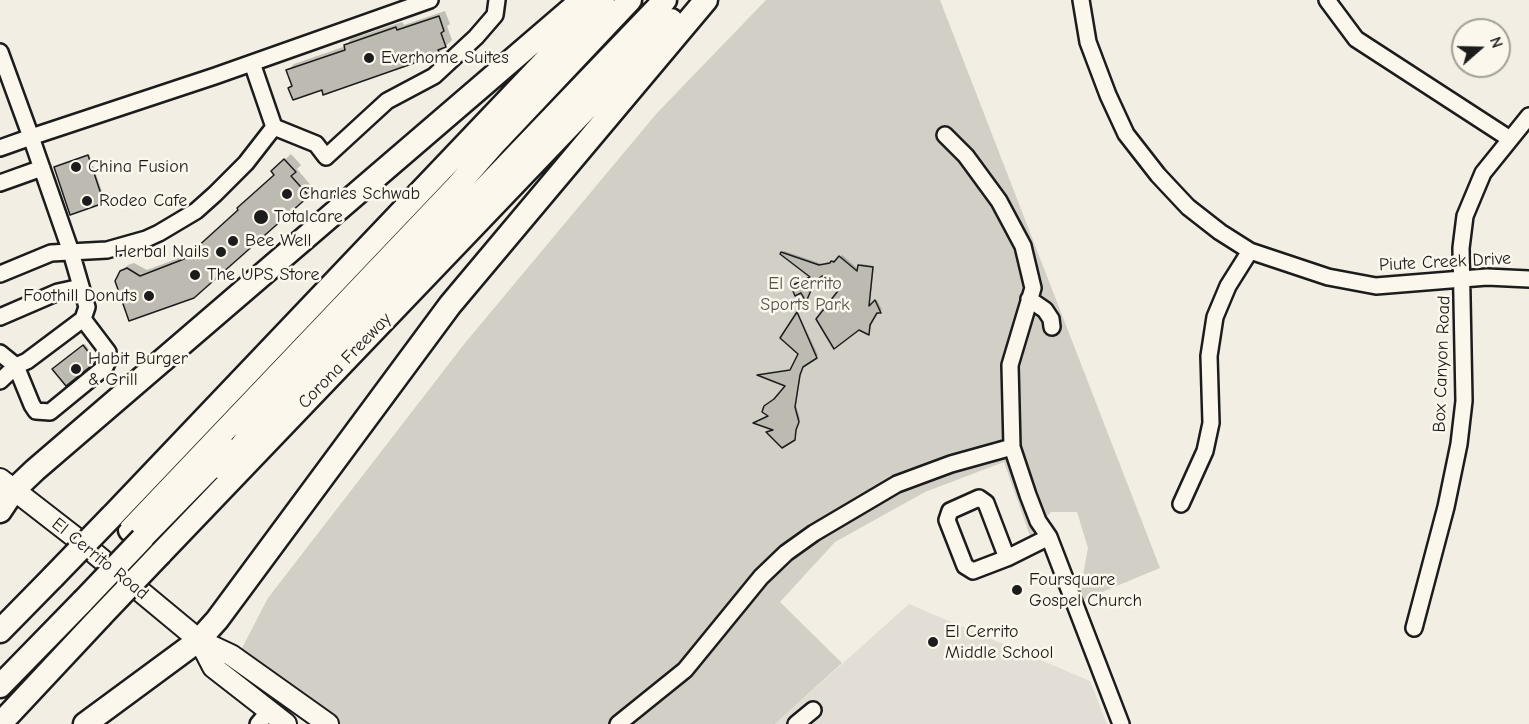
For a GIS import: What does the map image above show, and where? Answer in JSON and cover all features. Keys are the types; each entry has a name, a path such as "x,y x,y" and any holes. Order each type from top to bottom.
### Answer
{"highway":[{"path":"0,511 7,485 35,470 582,0"},
{"name":"Corona Freeway","path":"0,724 79,598 112,516 603,0"},
{"path":"145,542 494,144 630,0"},
{"path":"0,663 145,542 232,446 253,430 665,0"},
{"name":"Corona Freeway","path":"0,631 79,598 145,542 691,0"},
{"path":"85,724 199,640 217,620 450,305 706,0"},
{"path":"275,345 392,243 461,171 494,144"},
{"path":"0,686 79,598"},
{"path":"0,701 79,598"}],"main road":[{"name":"El Cerrito Road","path":"7,485 76,538 199,640 231,655 328,724"},
{"name":"El Cerrito Road","path":"199,640 213,667 263,718 286,724"}],"street":[{"path":"0,148 430,0"},
{"path":"252,63 274,127 316,144 326,157 387,102 434,76 468,45 495,15 497,0"},
{"name":"Piute Creek Drive","path":"1081,0 1088,42 1126,134 1158,175 1188,207 1220,232 1250,251 1328,277 1376,286 1463,278 1529,279"},
{"path":"1327,0 1356,39 1510,138"},
{"path":"0,52 71,252 87,307 83,319 27,361 16,366 0,381"},
{"name":"Box Canyon Road","path":"1414,628 1446,507 1459,444 1464,401 1461,248 1466,216 1483,173 1529,116"},
{"path":"0,274 51,254 107,250 146,239 181,221 196,211 246,163 274,127"},
{"path":"945,135 966,156 999,201 1023,246 1033,288 1010,365 1012,447 1038,521 1049,537 1121,724"},
{"path":"0,183 42,168"},
{"path":"1181,504 1205,451 1211,423 1209,356 1215,317 1228,286 1250,251"},
{"path":"0,317 58,292 81,286"},
{"path":"1029,299 1045,310 1051,319 1052,327"},
{"path":"0,353 16,366 36,411 50,412 105,367 108,361 108,352 83,319"},
{"path":"618,724 685,670 767,571 786,553 814,533 897,484 951,464 1012,447"},
{"path":"1007,558 986,503 979,498 950,511 947,520 965,566 973,572 1007,558 1049,537"},
{"path":"796,724 813,710"}],"shaded area":[{"name":"El Cerrito Middle School","path":"909,604 1090,681 1107,724 775,724"}],"green space":[{"name":"El Cerrito Sports Park","path":"766,0 940,0 1160,568 1078,602 1088,548 1077,512 1051,512 1030,536 1004,462 925,492 835,542 780,602 842,663 775,724 332,724 241,650 268,598 465,343 657,113"}],"building":[{"name":"Everhome Suites","path":"439,16 446,47 438,50 440,54 323,95 322,90 293,100 288,88 292,86 286,70 345,50 344,45 396,27 397,30"},
{"path":"88,155 104,203 70,215 54,167"},
{"path":"284,159 296,172 291,176 309,196 194,298 129,321 115,281 120,271 127,268 140,276 184,259 274,175 271,171"},
{"path":"781,252 819,265 834,262 839,256 857,271 858,265 873,267 869,306 875,300 881,313 877,313 870,325 869,335 859,330 834,349 816,319 841,287 822,276 815,281 806,302 801,293 795,296 791,286 810,277 780,254"},
{"path":"797,312 817,358 803,367 795,407 799,422 795,440 782,448 766,432 773,430 753,423 768,416 762,412 764,406 774,399 785,386 757,375 790,370 798,354 780,338"},
{"name":"Habit Burger & Grill","path":"83,345 96,362 66,386 52,369"}],"place":[{"name":"Everhome Suites","path":"369,58"},
{"name":"China Fusion","path":"76,167"},
{"name":"Charles Schwab","path":"287,194"},
{"name":"Rodeo Cafe","path":"87,201"},
{"name":"Totalcare","path":"261,217"},
{"name":"Bee Well","path":"233,241"},
{"name":"Herbal Nails","path":"221,252"},
{"name":"The UPS Store","path":"195,275"},
{"name":"Foothill Donuts","path":"149,296"},
{"name":"Habit Burger & Grill","path":"76,369"},
{"name":"Foursquare Gospel Church","path":"1017,590"},
{"name":"El Cerrito Middle School","path":"933,642"}]}
